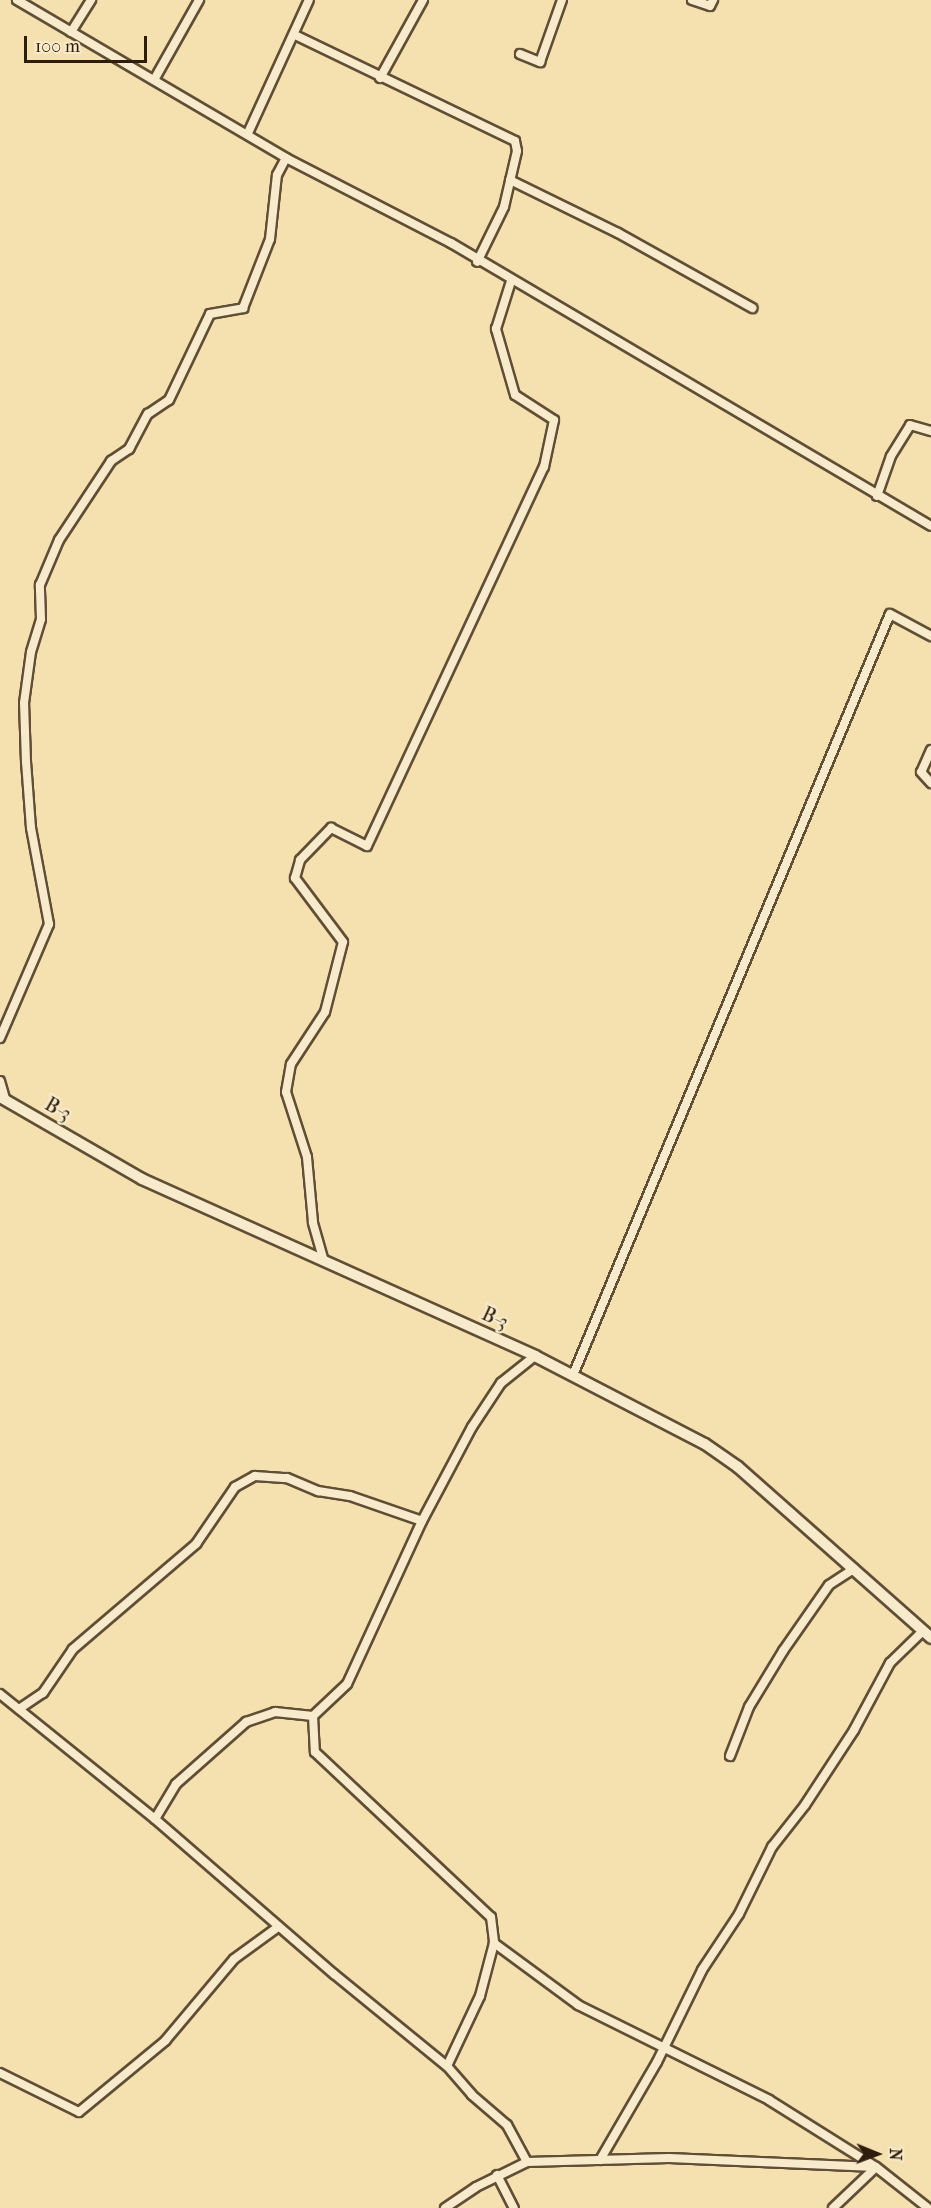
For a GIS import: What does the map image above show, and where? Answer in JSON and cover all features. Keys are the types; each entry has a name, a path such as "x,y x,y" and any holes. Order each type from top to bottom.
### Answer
{"main road":[{"name":"B-3","path":"2,1098 142,1179 323,1258 535,1356 721,1455 927,1635"}],"street":[{"path":"16,0 248,133 286,158 382,206 477,262 608,334 877,496 931,526"},
{"path":"71,32 91,0"},
{"path":"154,80 199,0"},
{"path":"248,133 295,35 309,0"},
{"path":"380,78 423,0"},
{"path":"520,54 540,63 562,0"},
{"path":"692,0 710,6 713,0"},
{"path":"295,35 380,78 515,141 517,151 504,207 477,262"},
{"path":"0,1038 49,924 31,828 24,703 31,652 40,620 40,585 59,540 111,461 129,449 148,414 169,400 210,314 243,308 270,239 277,175 286,158"},
{"path":"510,180 618,233 752,308"},
{"path":"323,1258 313,1222 307,1157 286,1092 291,1064 325,1012 343,942 295,878 300,860 331,828 367,846 543,467 554,420 515,395 496,329 511,281"},
{"path":"877,496 891,456 910,425 931,431"},
{"path":"573,1375 890,614 931,636"},
{"path":"931,750 921,772 931,783"},
{"path":"0,1081 2,1098"},
{"path":"154,1819 176,1784 246,1722 275,1712 313,1716 347,1684 422,1521 472,1426 501,1383 535,1356"},
{"path":"19,1709 43,1693 73,1649 196,1544 235,1487 255,1476 287,1478 318,1491 350,1496 422,1521"},
{"path":"730,1756 749,1707 783,1651 829,1585 854,1569"},
{"path":"600,2160 663,2049 702,1970 739,1914 772,1847 805,1805 854,1730 890,1664 927,1635"},
{"path":"0,1694 154,1819 278,1927 296,1938 334,1974 447,2066 472,2095 507,2125 527,2162"},
{"path":"313,1716 315,1752 491,1917 494,1943 480,1996 447,2066"},
{"path":"0,2073 79,2112 165,2041 234,1959 278,1927"},
{"path":"494,1943 578,2005 769,2100 876,2168 927,2208"},
{"path":"445,2208 497,2175 527,2162 669,2158 876,2168"},
{"path":"833,2208 876,2168"},
{"path":"497,2175 514,2208"}]}
